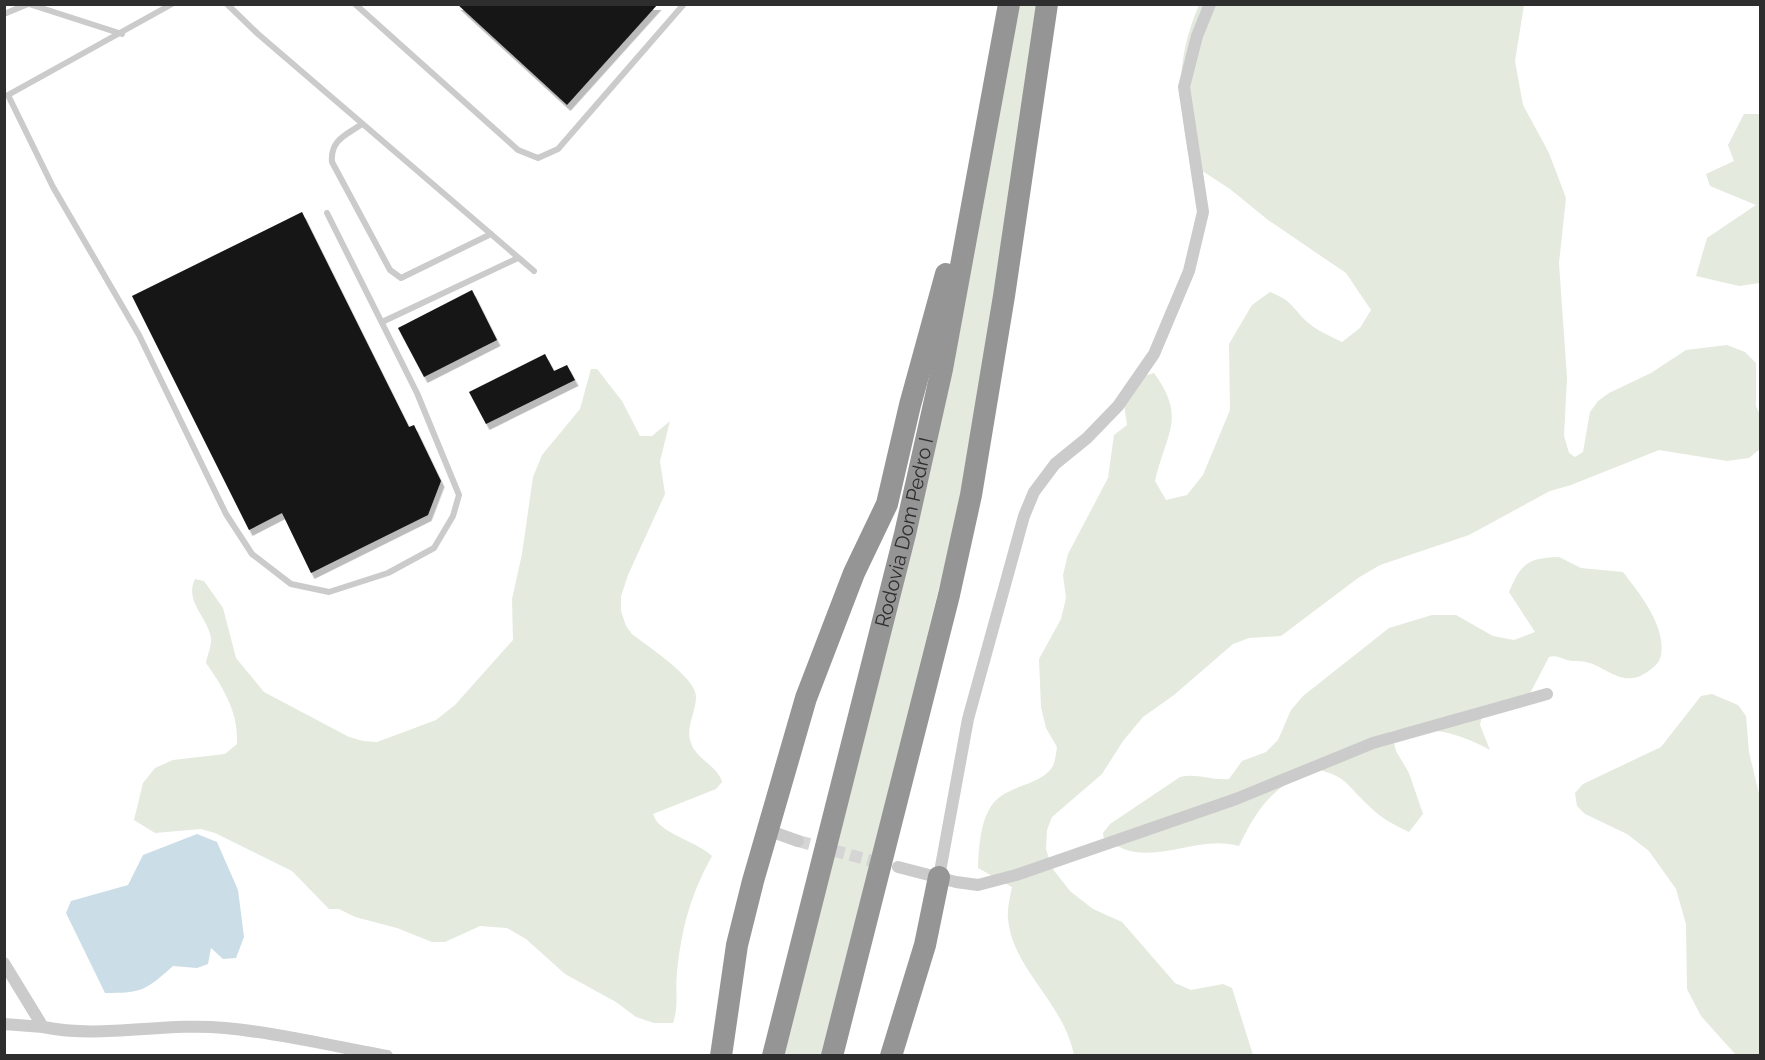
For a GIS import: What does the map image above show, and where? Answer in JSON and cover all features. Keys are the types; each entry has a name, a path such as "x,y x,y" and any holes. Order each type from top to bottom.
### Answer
{"highway":[{"name":"Rodovia Dom Pedro I","path":"773,1056 905,534 942,369 1009,4"},
{"path":"832,1056 949,595 971,495 1004,296 1047,4"},
{"path":"721,1056 737,945 753,881 770,831 806,698 854,573 887,504 1005,31"},
{"path":"891,1056 925,945 939,877"}],"street":[{"path":"939,877 968,719 1024,516 1034,492 1055,464 1087,438 1118,406 1154,354 1189,272 1203,212 1184,87 1197,36 1210,4"},
{"path":"898,867 978,885 1016,875 1236,799 1373,743 1547,694"},
{"path":"770,831 798,841"},
{"path":"4,963 43,1027"},
{"path":"4,1024 79,1033 175,1026 225,1028 387,1056"}],"lane":[{"path":"4,14 29,4 122,34"},
{"path":"172,4 122,34 6,92 53,187 139,335 226,514 252,554 291,584 329,592 388,573 434,548 453,516 459,495 417,393 327,213"},
{"path":"227,4 362,124 534,271"},
{"path":"355,4 518,150 538,158 558,149 684,4"},
{"path":"362,124 335,142 331,152 332,162 395,275 401,278 491,234"},
{"path":"382,322 518,258"}],"shaded area":[{"path":"1016,5 1038,5 1019,139 959,507 823,1055 781,1056"},
{"path":"1199,5 1524,5 1515,61 1523,105 1549,153 1566,198 1559,263 1567,378 1564,436 1569,453 1575,457 1583,452 1590,412 1598,401 1609,393 1651,373 1686,350 1727,345 1745,352 1756,363 1756,406 1760,415 1760,449 1749,458 1727,461 1659,450 1550,491 1469,535 1380,565 1358,578 1281,636 1249,638 1233,644 1174,695 1143,717 1123,741 1102,774 1052,817 1047,830 1046,849 1052,868 1070,891 1093,909 1122,922 1175,983 1191,990 1223,984 1232,988 1253,1055 1074,1055 1060,1018 1028,970 1012,937 1008,915 1012,887 978,868 979,852 983,827 992,805 1005,793 1045,775 1054,762 1057,747 1046,728 1041,707 1039,659 1061,619 1066,598 1063,575 1068,554 1108,478 1114,435 1127,425 1123,398 1133,379 1154,373 1170,402 1172,414 1168,438 1155,481 1166,500 1187,495 1203,475 1230,410 1229,344 1252,305 1270,292 1286,300 1313,326 1342,342 1360,328 1371,310 1346,273 1268,220 1230,189 1190,163 1181,102 1182,65 1191,26"},
{"path":"1744,114 1760,114 1760,283 1739,286 1696,276 1707,238 1756,205 1710,186 1706,174 1734,161 1728,145"},
{"path":"591,369 597,369 622,401 640,436 652,436 670,421 660,461 665,494 628,575 621,596 621,611 626,626 632,634 680,672 694,689 696,703 689,737 697,754 716,771 722,782 716,789 653,814 662,827 712,856 698,885 684,926 673,1023 654,1023 636,1017 616,1002 565,974 526,939 507,928 480,926 445,942 432,942 397,928 355,917 339,909 329,909 292,871 215,833 201,829 155,833 134,820 143,783 155,768 173,760 225,754 237,744 233,711 224,691 206,663 211,638 192,595 195,579 204,581 223,608 236,658 264,692 349,737 377,742 436,720 455,705 513,640 512,599 522,554 533,477 542,455 580,409"},
{"path":"1559,557 1581,568 1623,572 1644,600 1656,622 1661,644 1659,662 1641,676 1624,678 1586,662 1549,657 1526,701 1482,716 1480,725 1490,750 1466,739 1442,732 1417,729 1391,731 1396,751 1409,773 1423,814 1409,832 1378,814 1339,777 1311,768 1286,784 1268,800 1253,820 1239,846 1213,843 1148,853 1127,850 1104,839 1103,833 1110,824 1180,777 1229,779 1242,761 1266,752 1278,740 1291,710 1303,696 1389,628 1432,615 1456,615 1493,636 1514,640 1535,632 1509,592 1518,574 1527,564 1540,559"},
{"path":"1712,694 1738,705 1746,716 1749,752 1760,798 1760,1055 1736,1055 1701,1016 1687,989 1686,924 1676,889 1649,851 1627,834 1585,814 1577,806 1575,793 1583,784 1661,747 1701,696"}],"water":[{"path":"197,834 217,842 238,890 244,937 236,958 223,959 211,948 208,964 197,968 173,966 156,981 142,989 105,993 66,913 71,901 128,885 143,855"}],"building":[{"path":"457,4 658,4 567,105"},
{"path":"302,212 409,427 414,425 441,481 428,515 311,573 282,513 249,530 132,296"},
{"path":"472,290 497,340 424,377 398,328"},
{"path":"545,354 554,371 567,365 575,380 486,424 469,392"}],"tunnel":[{"path":"798,841 884,864"}]}
